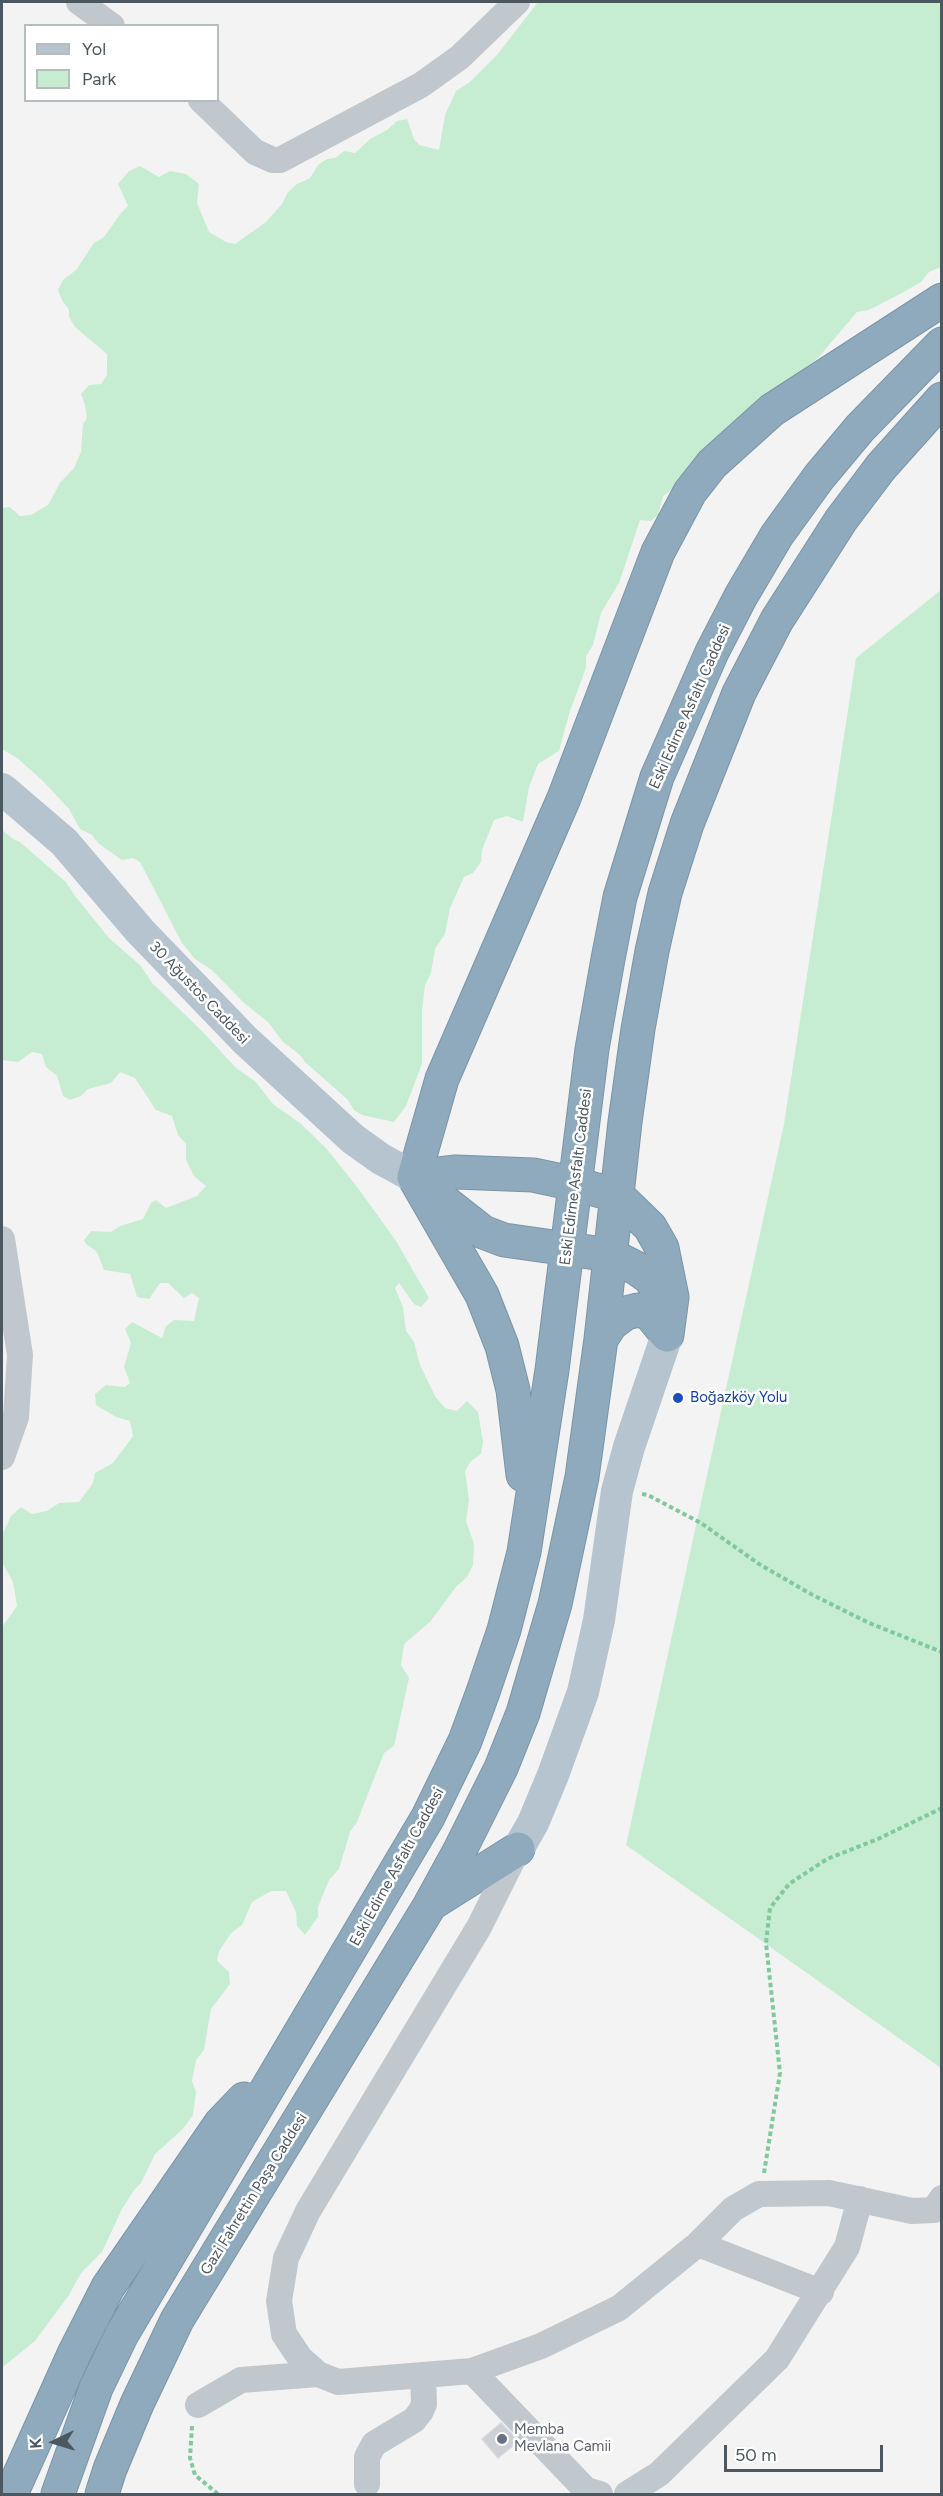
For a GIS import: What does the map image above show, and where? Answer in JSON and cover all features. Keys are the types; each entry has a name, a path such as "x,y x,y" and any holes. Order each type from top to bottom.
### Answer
{"highway":[{"path":"524,1552 524,1489 519,1432 513,1390 502,1346 482,1295 414,1178 442,1079 541,853 658,552 673,520 690,492 712,464 772,410 942,300"},
{"name":"Eski Edirne Asfaltı Caddesi","path":"291,2050 428,1817 465,1741 504,1630 524,1552 568,1248 592,1050 620,897 657,777 688,705 741,596 777,536 819,477 860,428 942,344"},
{"path":"430,1905 501,1768 523,1713 542,1653 580,1488 601,1340 625,1122 652,951 665,893 687,824 739,693 777,620 841,520 881,467 942,399"},
{"path":"414,1178 456,1172 533,1174 618,1196 650,1227 662,1248 672,1297 667,1335"},
{"path":"414,1178 462,1218 483,1232 504,1240 610,1256 636,1268 650,1278 659,1292 667,1335"},
{"path":"601,1340 611,1324 626,1313 638,1310 649,1313 667,1335"},
{"path":"430,1905 518,1849"},
{"name":"Gazi Fahrettin Paşa Caddesi","path":"102,2494 137,2404 177,2320 430,1905"},
{"path":"11,2494 74,2354 108,2287 221,2123 291,2050"},
{"path":"58,2494 96,2388 122,2334 291,2050"}],"main road":[{"name":"30 Ağustos Caddesi","path":"2,789 64,842 140,931 244,1040 353,1139 381,1160 414,1178"},
{"path":"518,1849 533,1823 553,1775 583,1692 599,1620 617,1491 629,1447 667,1335"}],"street":[{"path":"79,2 109,24"},
{"path":"203,102 255,152 273,160 280,160 421,85 460,57 517,2"},
{"path":"2,1239 20,1355 16,1416 2,1457"},
{"path":"518,1849 479,1927 308,2211 286,2258 279,2301 284,2334 300,2358 318,2374 338,2382 472,2371 541,2346 619,2308 698,2244 733,2209 759,2194 830,2193 912,2211 934,2210 942,2198"},
{"path":"627,2494 659,2475 777,2359 821,2292 847,2247 860,2199"},
{"path":"698,2244 821,2292"},
{"path":"472,2371 586,2490 600,2494"},
{"path":"198,2405 241,2380 318,2374"},
{"path":"367,2484 367,2457 374,2444 414,2420 422,2411 424,2404 423,2375"}],"path":[{"path":"617,1491 648,1495 701,1523 759,1564 811,1594 869,1623 942,1652"},
{"path":"759,2194 769,2148 780,2073 766,1943 770,1908 789,1884 827,1859 878,1839 942,1808"},
{"path":"198,2405 190,2434 190,2457 195,2475 218,2494"}],"green space":[{"path":"538,2 941,2 941,267 929,272 921,282 900,294 869,310 857,312 818,358 774,396 700,452 675,487 663,496 658,515 651,521 640,520 619,583 601,613 593,645 586,656 586,668 570,711 559,751 538,764 529,787 523,822 507,816 494,820 482,850 481,862 473,873 464,877 450,908 445,934 435,949 431,973 425,985 422,1011 422,1064 406,1106 394,1122 362,1115 354,1110 347,1099 283,1042 268,1022 244,1003 212,970 195,959 182,943 140,862 133,858 122,860 98,843 92,835 80,829 69,809 42,780 17,758 2,749 2,508 10,507 20,516 31,515 48,505 60,483 74,468 81,452 83,424 87,418 81,394 89,385 101,384 107,375 107,354 75,327 58,290 63,280 76,270 94,243 104,237 128,206 118,184 129,171 140,166 159,177 170,171 186,174 199,184 197,203 209,232 226,242 235,244 266,222 282,204 288,192 297,184 310,178 318,165 327,159 335,158 344,151 355,153 370,139 387,130 397,121 407,119 414,139 419,145 439,150 445,115 456,91 470,82 497,55"},
{"path":"941,590 941,2068 626,1845 784,1124 856,658"},
{"path":"2,830 20,842 66,882 109,938 141,966 152,983 202,1031 236,1068 255,1081 273,1104 301,1124 326,1148 358,1188 396,1241 429,1298 421,1307 414,1304 399,1283 395,1288 403,1307 406,1331 414,1342 420,1365 435,1396 445,1408 457,1411 467,1401 478,1412 483,1442 481,1454 471,1461 465,1471 469,1500 466,1521 474,1544 473,1565 467,1577 456,1587 430,1622 404,1644 401,1665 409,1678 394,1746 384,1753 357,1822 350,1832 339,1869 329,1880 318,1907 318,1917 305,1935 297,1926 296,1912 286,1891 271,1891 252,1902 242,1925 231,1933 219,1951 217,1961 229,1972 230,1984 211,2009 204,2050 196,2060 192,2081 196,2092 193,2115 183,2129 155,2154 141,2183 122,2209 102,2252 81,2273 69,2295 35,2341 4,2366 2,2366 2,1627 17,1606 13,1582 2,1562 2,1535 11,1516 21,1507 32,1514 47,1511 59,1503 79,1502 93,1483 95,1473 113,1463 133,1436 130,1421 116,1417 96,1405 95,1394 106,1385 125,1387 130,1383 124,1367 131,1343 125,1329 132,1322 162,1338 166,1326 174,1320 194,1321 199,1298 192,1293 184,1298 168,1283 160,1283 149,1299 137,1297 130,1274 104,1270 97,1252 84,1240 91,1231 111,1232 120,1226 143,1219 151,1203 156,1200 166,1208 197,1196 206,1186 194,1176 186,1160 186,1144 178,1135 172,1116 156,1110 135,1078 120,1072 111,1083 88,1089 81,1096 70,1100 63,1096 57,1076 46,1067 42,1054 32,1052 18,1062 2,1060"}],"building":[{"name":"Memba Mevlana Camii","path":"501,2423 519,2441 498,2458 482,2439"}],"place":[{"name":"Boğazköy Yolu","path":"678,1398"},
{"name":"Memba Mevlana Camii","path":"502,2439"}]}
